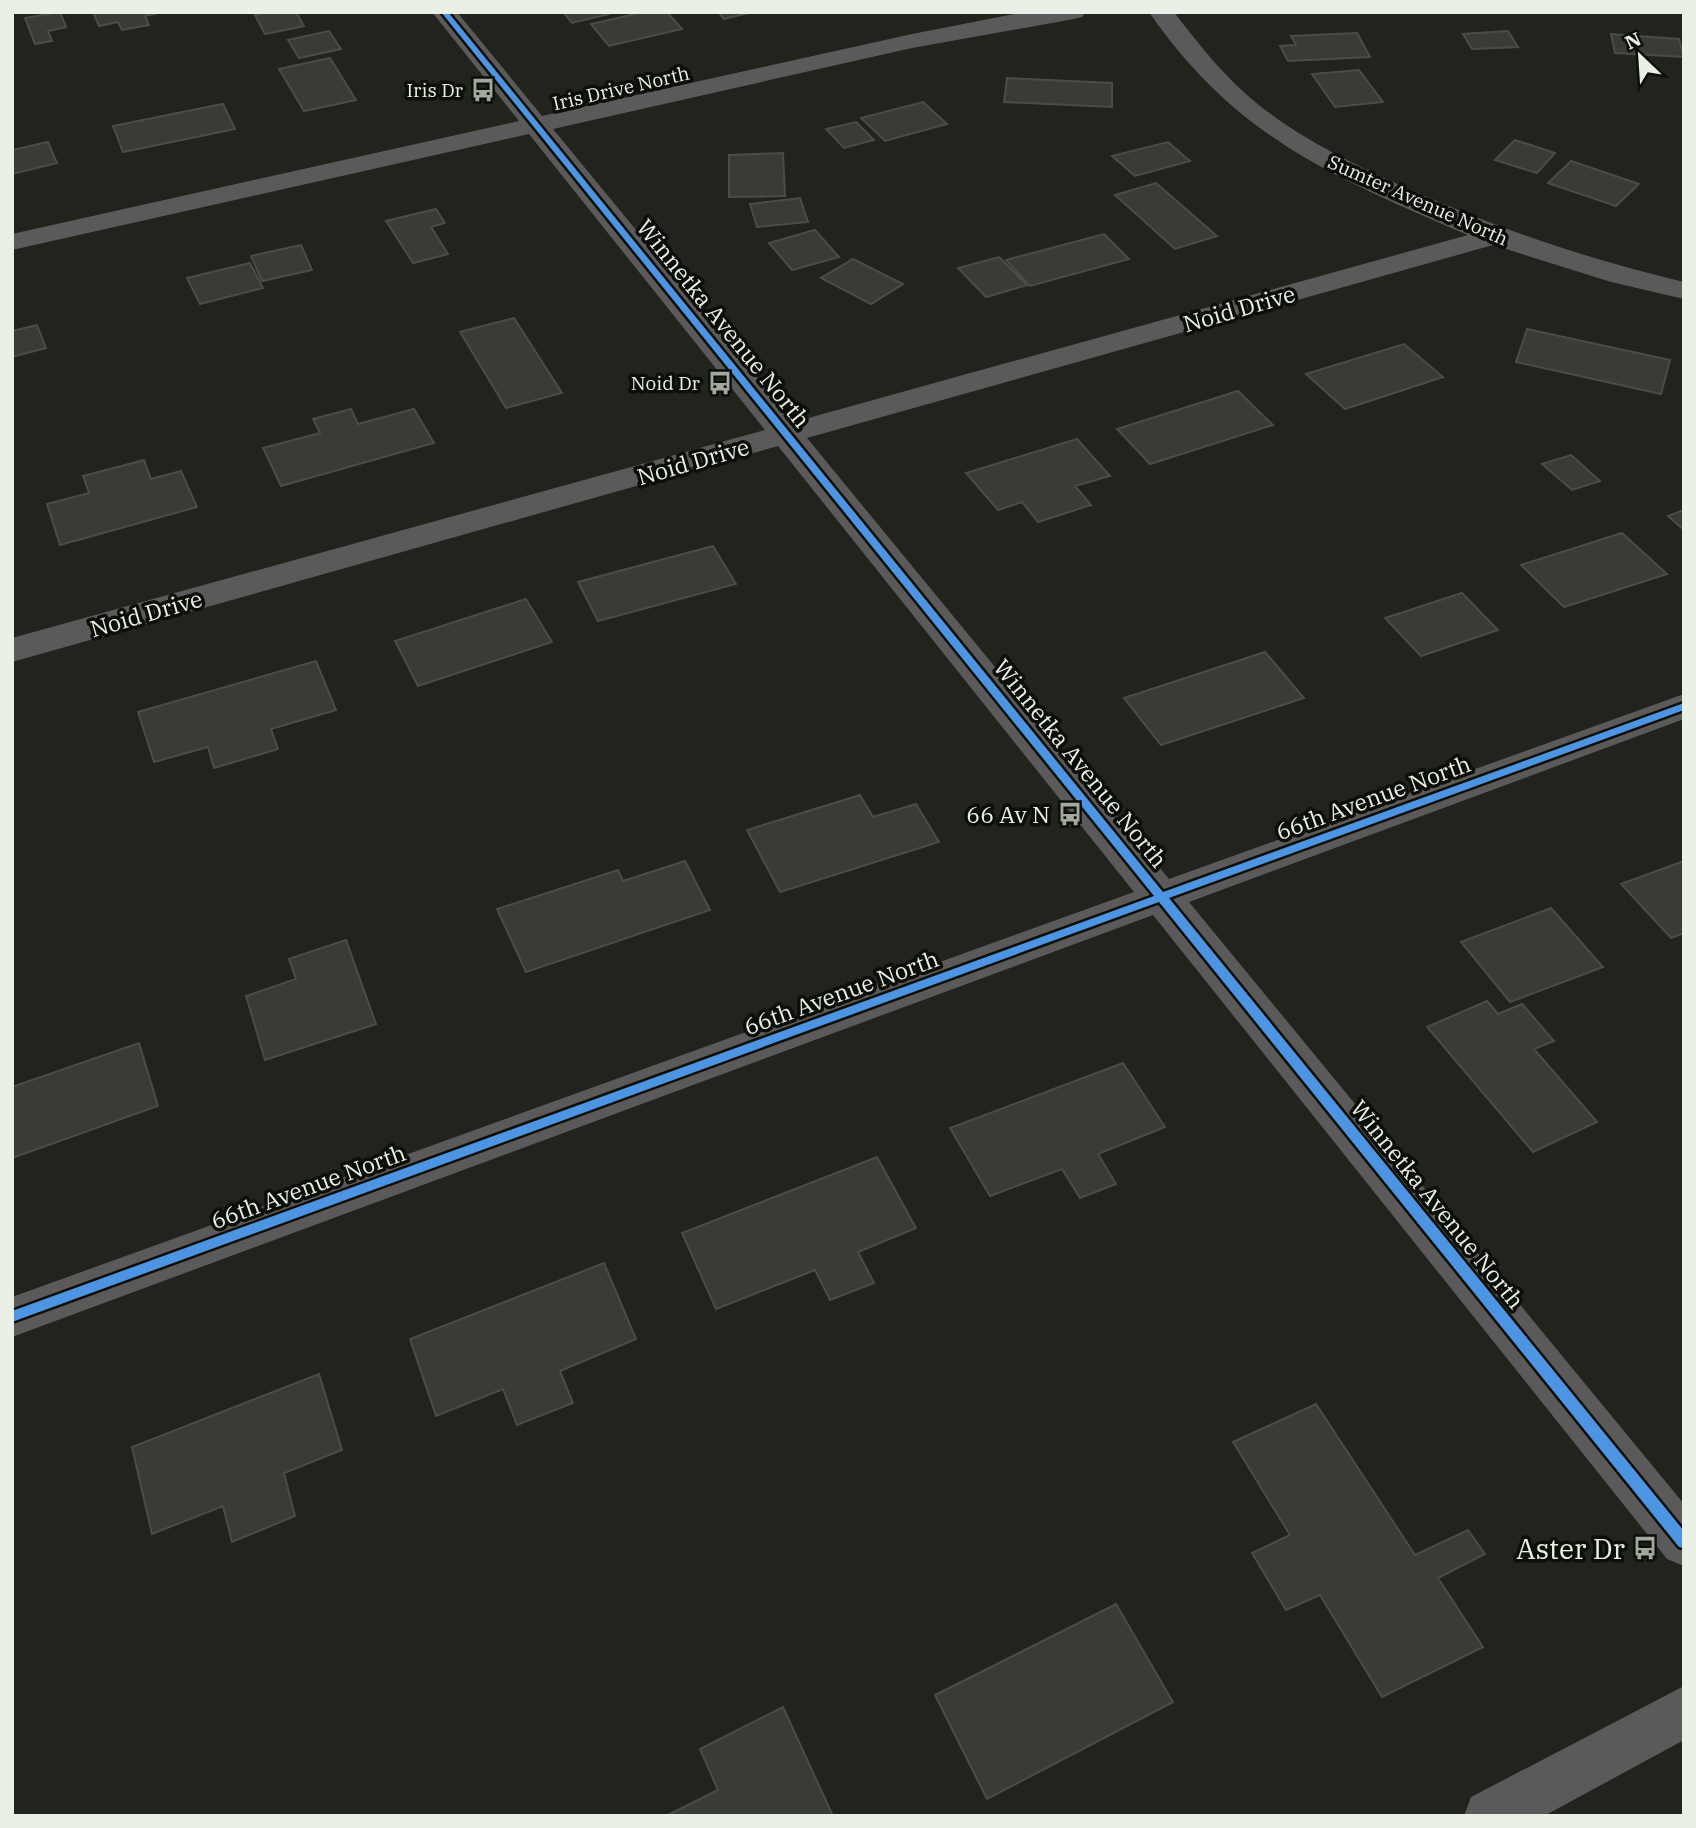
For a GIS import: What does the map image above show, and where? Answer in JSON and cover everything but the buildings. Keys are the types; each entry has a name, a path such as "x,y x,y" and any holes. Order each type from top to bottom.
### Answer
{"street":[{"name":"Winnetka Avenue North","path":"444,12 1684,1542"},
{"name":"Iris Drive North","path":"12,242 912,41 1074,12"},
{"name":"Sumter Avenue North","path":"1161,12 1209,74 1251,111 1300,145 1359,178 1494,236 1621,275 1684,291"},
{"name":"Noid Drive","path":"12,650 1494,236"},
{"name":"66th Avenue North","path":"12,1317 1684,706"},
{"path":"1490,1816 1684,1712"}],"cycle path":[{"path":"444,12 1684,1542"},
{"path":"12,1317 1684,706"}],"place":[{"name":"Iris Dr","path":"483,90"},
{"name":"Noid Dr","path":"720,383"},
{"name":"66 Av N","path":"1070,814"},
{"name":"Aster Dr","path":"1645,1548"}]}
